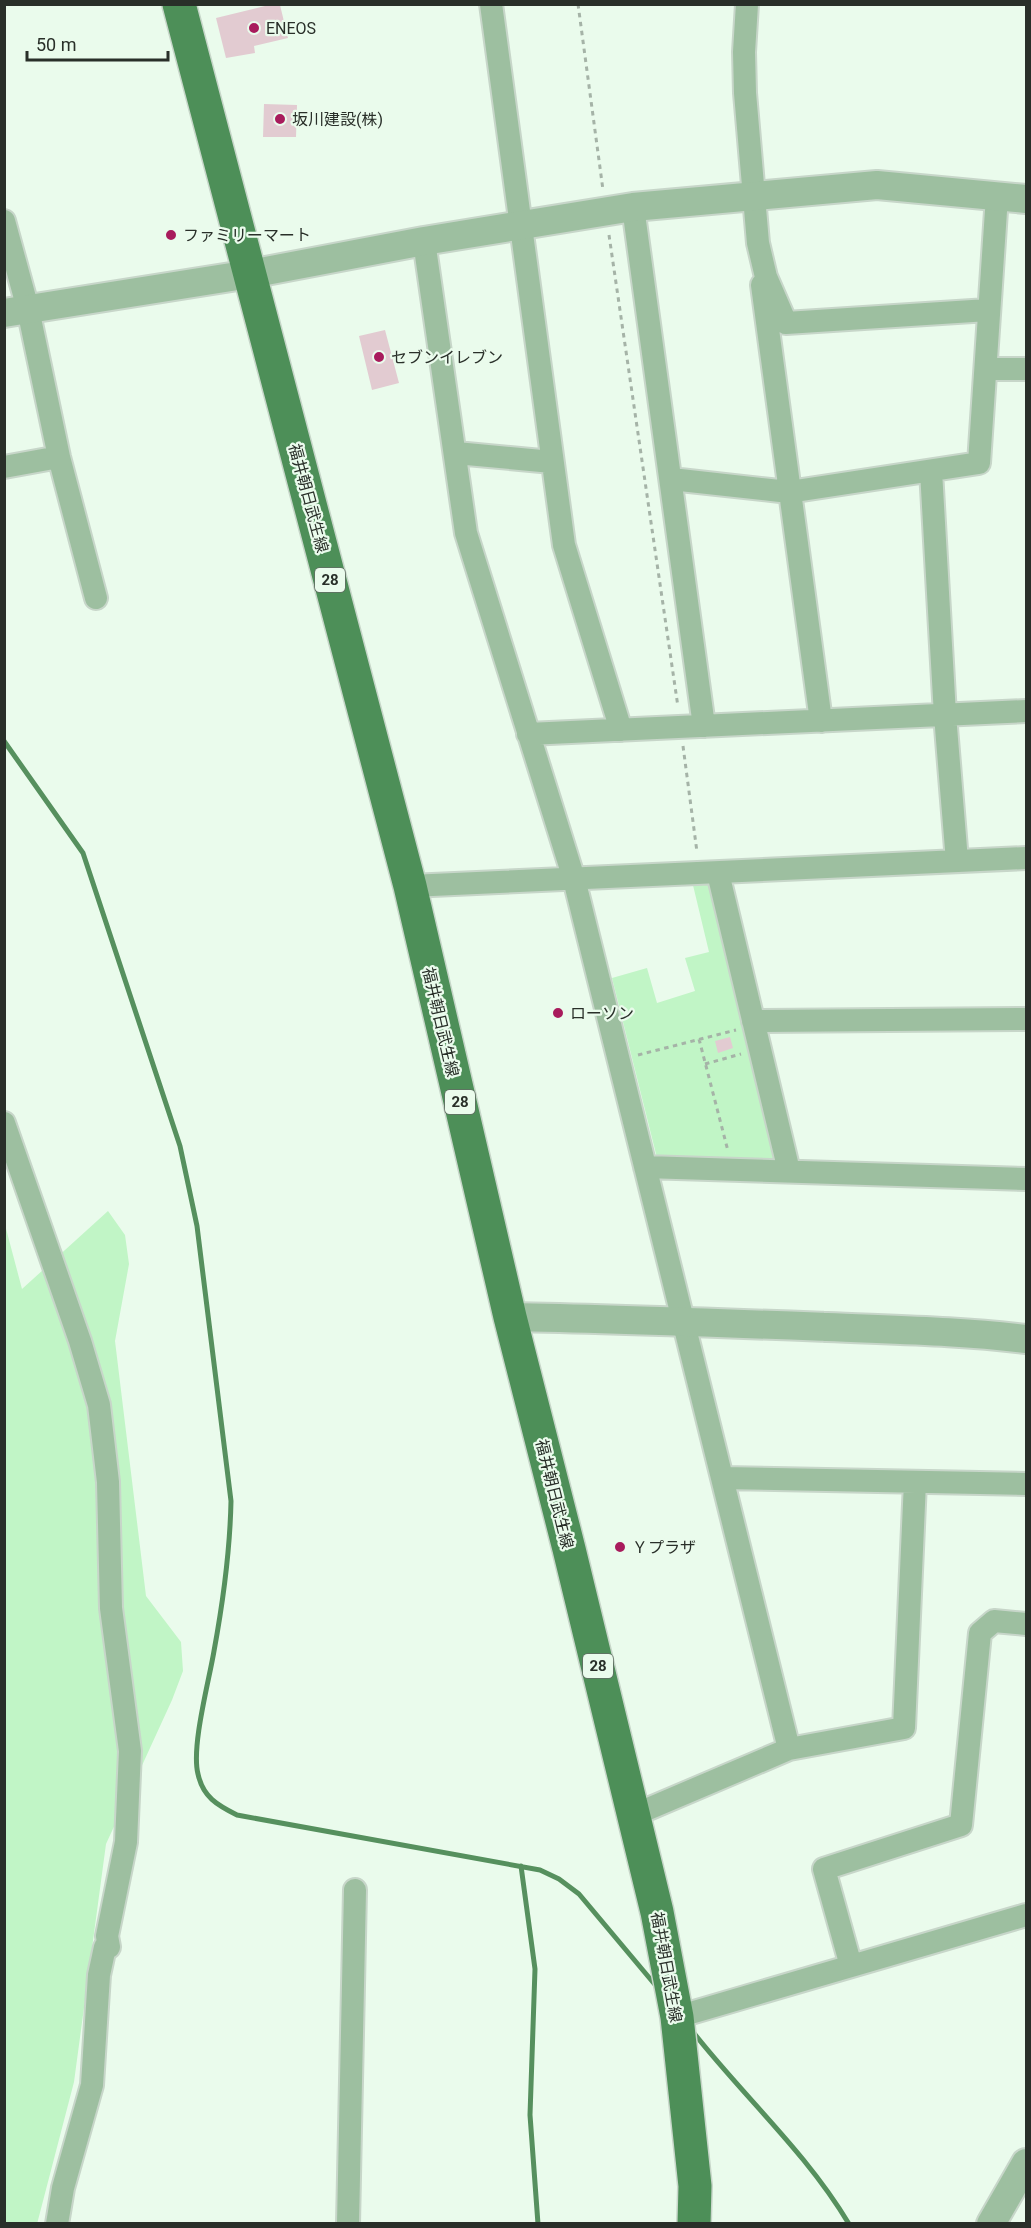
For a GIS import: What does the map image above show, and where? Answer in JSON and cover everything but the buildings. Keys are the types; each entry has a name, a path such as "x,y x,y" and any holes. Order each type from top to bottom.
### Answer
{"main road":[{"name":"福井朝日武生線","path":"179,4 410,886 510,1317 657,1912 677,2017 695,2186 694,2223"}],"street":[{"path":"491,4 519,226 564,544 621,730"},
{"path":"747,4 744,52 745,93 762,288 821,721"},
{"path":"16,311 250,274 424,241 619,209 877,185 1026,199"},
{"path":"671,479 789,492 980,463 997,196"},
{"path":"619,209 671,479 704,726"},
{"path":"4,221 16,311 59,457 96,598"},
{"path":"424,241 466,533 574,879 789,1749"},
{"path":"760,259 786,323 988,310"},
{"path":"986,369 1026,369"},
{"path":"456,453 552,462"},
{"path":"4,467 59,457"},
{"path":"931,471 945,715 957,861"},
{"path":"528,734 1026,711"},
{"path":"410,886 1026,858"},
{"path":"709,873 746,1025 760,1050 789,1171"},
{"path":"746,1025 1026,1019"},
{"path":"4,1122 80,1341 99,1405 108,1482 111,1608 129,1751 126,1842 107,1936 109,1947 105,1947 99,1975 92,2085 63,2188 57,2223"},
{"path":"645,1167 1026,1179"},
{"path":"510,1317 957,1332 1026,1339"},
{"path":"723,1478 1026,1484"},
{"path":"634,1815 789,1749 904,1728 915,1482"},
{"path":"851,1966 824,1869 961,1826 980,1633 994,1622 1026,1624"},
{"path":"348,2223 355,1890"},
{"path":"677,2017 1026,1915"},
{"path":"991,2223 1026,2163"}],"path":[{"path":"578,4 619,209 681,727 709,873"},
{"path":"619,1060 746,1025"},
{"path":"699,1039 733,1170"},
{"path":"705,1064 760,1050"}],"green space":[{"path":"710,879 776,1162 657,1158 612,978 647,968 657,1003 695,991 685,958 709,952 692,881"},
{"path":"108,1211 125,1235 129,1264 115,1341 146,1596 181,1642 183,1671 106,1844 74,2082 37,2224 4,2223 4,1221 22,1289"}],"waterway":[{"path":"4,741 83,853 180,1146 197,1226 231,1501 223,1595 197,1748 196,1762 203,1789 217,1804 237,1815 540,1870 559,1879 579,1894 657,1987"},
{"path":"521,1866 535,1969 530,2115 538,2224"},
{"path":"693,2032 814,2173 849,2224"}],"place":[{"name":"ENEOS","path":"254,28"},
{"name":"坂川建設(株)","path":"280,119"},
{"name":"ファミリーマート","path":"171,235"},
{"name":"セブンイレブン","path":"379,357"},
{"name":"ローソン","path":"558,1013"},
{"name":"Ｙプラザ","path":"620,1547"}]}
